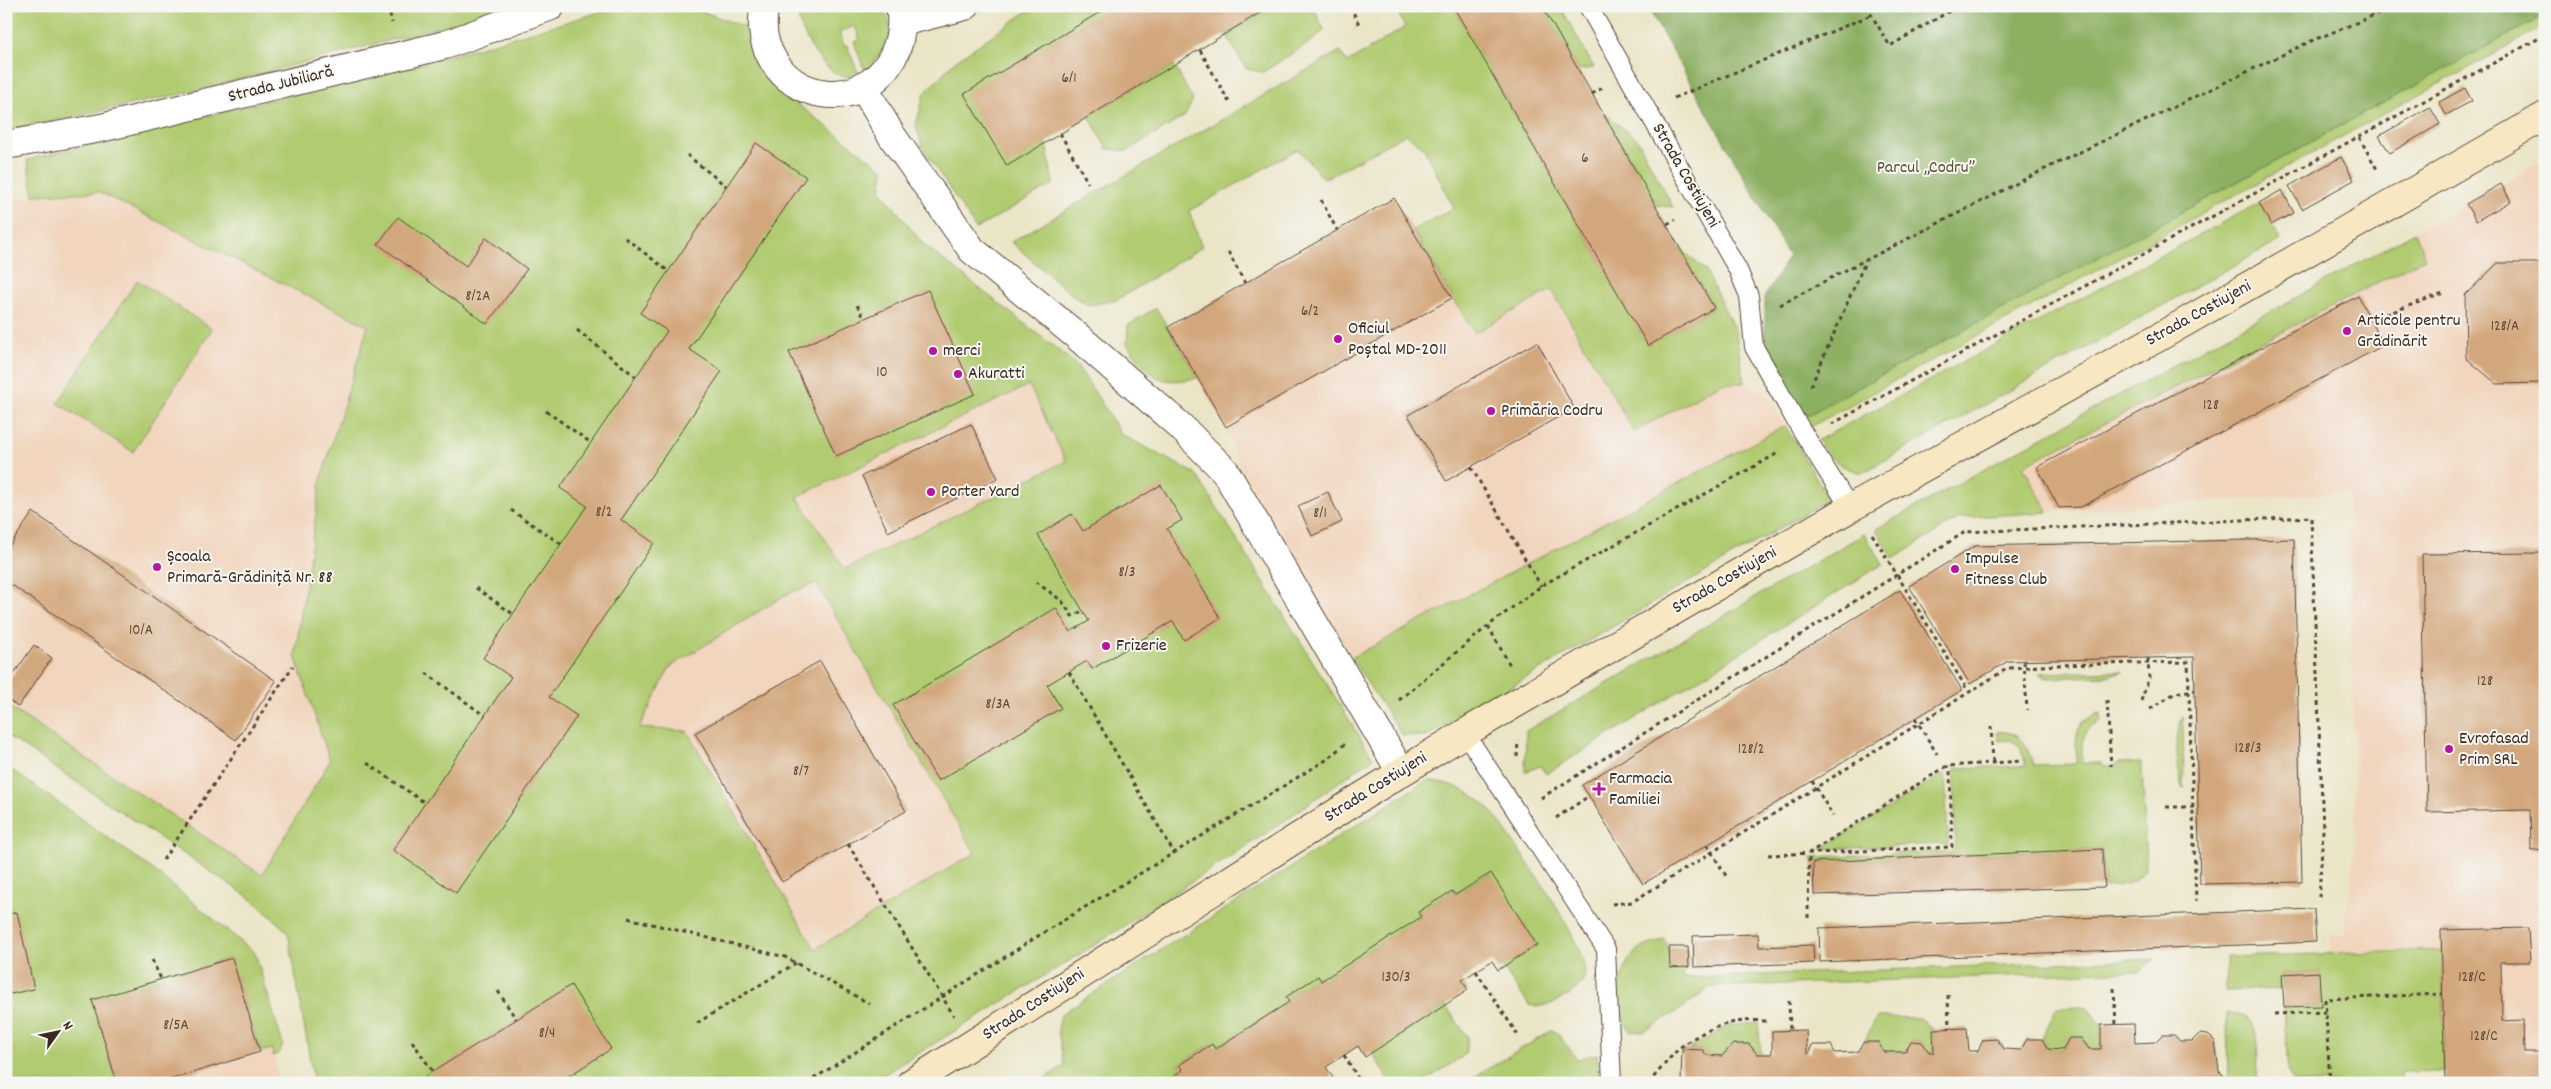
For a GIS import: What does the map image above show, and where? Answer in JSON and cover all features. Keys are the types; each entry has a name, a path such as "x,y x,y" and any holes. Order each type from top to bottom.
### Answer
{"street":[{"name":"Strada Jubiliară","path":"6,145 101,128 445,45 551,6"},
{"path":"764,6 763,36 769,55 782,73 800,86 821,93 842,93 863,86 879,75 892,60 900,42 901,14 965,6"},
{"path":"863,86 890,134 972,250 1172,420 1225,471 1401,772"},
{"name":"Strada Costiujeni","path":"911,1083 1401,772 1527,696 1850,508 2159,337 2545,116"}],"lane":[{"name":"Strada Costiujeni","path":"1588,6 1738,270 1749,296 1754,347 1806,438 1850,508"},
{"path":"1465,733 1606,949 1612,1083"}],"path":[{"path":"1350,6 1360,26"},
{"path":"1866,6 1890,46 1958,6"},
{"path":"1752,319 2046,168 2309,42 2397,6"},
{"path":"1647,110 1872,15"},
{"path":"807,1083 942,996 1326,760 1488,626 1541,586 1806,438 2545,35"},
{"path":"1200,50 1229,102"},
{"path":"1060,133 1088,183"},
{"path":"2359,137 2378,171"},
{"path":"687,155 726,186"},
{"path":"1321,200 1337,230"},
{"path":"625,238 668,271"},
{"path":"1228,252 1245,283"},
{"path":"1796,421 1866,260"},
{"path":"2371,320 2443,293"},
{"path":"857,305 864,318"},
{"path":"576,330 636,377"},
{"path":"546,411 591,443"},
{"path":"1471,467 1541,586"},
{"path":"511,510 561,544"},
{"path":"1517,813 1965,532 2311,517 2323,830 2319,897"},
{"path":"1871,532 1968,691"},
{"path":"1036,582 1062,602 1072,616 1082,611"},
{"path":"476,588 513,614"},
{"path":"1488,626 1527,696 1518,737 1516,767"},
{"path":"2141,701 2150,678 2148,658"},
{"path":"2024,661 2027,710"},
{"path":"1608,902 1615,905 1632,902 1968,691 2008,668 2188,662 2196,901"},
{"path":"163,860 292,666"},
{"path":"1069,672 1174,853"},
{"path":"426,673 485,716"},
{"path":"2150,709 2175,693 2195,690"},
{"path":"2108,700 2111,766"},
{"path":"1915,718 1937,754"},
{"path":"1991,726 1993,763"},
{"path":"1809,853 1947,766 2022,761"},
{"path":"367,763 425,803"},
{"path":"1768,855 1952,846 1950,771 1947,766"},
{"path":"1812,781 1833,816"},
{"path":"1536,802 1549,822 1589,796"},
{"path":"2166,807 2198,807"},
{"path":"848,844 957,1019"},
{"path":"1707,845 1728,879"},
{"path":"1808,918 1809,853"},
{"path":"628,918 785,957 870,1004"},
{"path":"152,960 161,979"},
{"path":"696,1023 796,963"},
{"path":"1476,971 1519,1037"},
{"path":"2114,988 2116,1025"},
{"path":"498,991 516,1019"},
{"path":"2330,1083 2325,999 2442,994"},
{"path":"1948,995 1949,1028"},
{"path":"1789,1001 1790,1030"},
{"path":"2274,1014 2326,1012"},
{"path":"1648,1083 1681,1047 1697,1036 1724,1024 1736,1021 1766,1021"},
{"path":"412,1042 433,1072"},
{"path":"1344,1055 1361,1083"}],"shaded area":[{"path":"2545,159 2545,1083 2445,1083 2441,950 2331,953 2330,935 2344,935 2356,843 2348,492 2048,512 2023,467 2425,258 2415,232"},
{"name":"Școala Primară-Grădiniță Nr. 88","path":"99,192 368,326 321,479 295,656 330,761 262,876 6,705 6,204 34,195"},
{"path":"1394,198 1452,298 1552,290 1634,431 1722,383 1744,383 1766,394 1785,426 1351,658 1238,464 1226,427 1168,327"},
{"path":"1029,385 1066,461 845,569 797,497"},
{"path":"816,583 975,853 815,949 687,731 639,729 670,667 785,595"},
{"path":"272,1049 279,1083 159,1083"}],"green space":[{"path":"6,6 521,6 194,91 6,131"},
{"path":"621,6 687,6 750,29 772,85 884,170 881,191 923,244 1077,365 1122,435 1196,474 1373,758 1274,828 1093,946 870,1083 314,1083 288,932 250,898 6,735 6,705 262,875 330,761 295,656 321,479 368,326 99,192 34,195 27,160 446,57","holes":["1029,385 1066,461 845,569 797,497","816,583 975,853 815,949 687,731 639,728 670,667 785,595"]},
{"path":"798,6 881,6 888,18 892,35 866,74 854,42 860,40 855,26 839,32 844,46 847,45 859,76 839,75 824,64 810,45 800,25"},
{"path":"1035,6 1110,6 1046,142 1053,184 976,229 923,148 916,126 924,94 955,61"},
{"path":"1272,6 1313,6 1324,30 1312,41 1263,72 1246,69 1226,34"},
{"path":"1395,6 1453,6 1648,345 1714,308 1679,247 1706,271 1736,333 1744,383 1722,383 1634,432 1552,290 1474,333 1413,230 1454,208 1423,147 1406,134 1324,179 1298,149 1189,211 1202,247 1117,300 1088,305 1072,295 1011,242 1340,51 1347,63 1405,27"},
{"path":"1542,6 1560,6 1594,68 1578,70"},
{"name":"Parcul „Codru”","path":"1647,6 2545,6 2545,15 1804,417 1769,357 1765,342 1765,296 1789,256"},
{"path":"2545,15 2545,26 1810,427 1804,417"},
{"path":"1174,65 1193,100 1185,116 1127,151 1107,149 1089,116"},
{"path":"1603,112 1637,139 1673,207 1655,205"},
{"path":"2259,203 2280,240 1862,473 1836,462 1818,440"},
{"path":"2415,232 2425,258 2023,466 2048,512 1959,518 1893,559 1876,529"},
{"path":"137,280 212,329 133,452 58,403"},
{"path":"1156,308 1198,378 1172,381 1156,376 1149,371 1127,344 1128,325"},
{"path":"1785,426 1829,499 1426,737 1402,735 1351,658"},
{"path":"1864,534 1883,564 1546,774 1540,766 1525,772 1526,731"},
{"path":"2123,671 2107,676 2048,678 2043,677 2039,673"},
{"path":"2101,713 2101,720 2089,728 2083,737 2082,763 2102,763 2104,766 2117,765 2117,763 2142,762 2146,868 2133,881 2123,885 2105,887 2102,849 1813,862 1812,857 1955,851 1955,768 2026,766 2020,746 2010,740 1999,741 1997,732 2005,732 2017,737 2025,746 2033,765 2076,764 2076,739 2080,726 2091,717"},
{"path":"2183,717 2184,788 2179,772 2177,752 2178,733"},
{"path":"6,766 152,869 255,953 283,1045 279,1053 273,1056 272,1049 260,1052 231,958 93,1000 117,1083 6,1083"},
{"path":"1945,773 1948,844 1821,849"},
{"path":"1427,780 1455,786 1486,806 1517,847 1546,891 1573,936 1585,972 1582,983 1568,995 1549,1004 1540,1006 1529,1005 1502,967 1537,945 1490,873 1455,895 1452,891 1418,912 1421,917 1321,981 1318,976 1286,997 1289,1002 1215,1049 1211,1044 1179,1065 1183,1070 1163,1083 1037,1083 1064,1066 1058,1030 1061,1014"},
{"path":"1664,939 1682,967 1683,978 2155,959 2139,971 1710,987 1683,1008 1643,1032 1630,1031 1617,1007 1617,990 1628,961 1639,949"},
{"path":"2442,950 2444,1071 2401,1072 2401,1083 2294,1083 2288,1073 2284,1007 2321,1006 2319,972 2282,974 2283,989 2226,991 2226,957"},
{"path":"1445,1005 1467,1036 1467,1050 1462,1057 1421,1083 1390,1083 1372,1052"},
{"path":"2087,1007 2101,1025 2101,1049 2089,1049 2081,1038 2069,1038 2063,1050 2048,1049 2042,1039 2056,1008"},
{"path":"2227,1013 2240,1014 2247,1017 2254,1029 2257,1047 2257,1083 2228,1083"},
{"path":"1877,1017 1920,1018 1933,1029 1934,1052 1929,1052 1922,1042 1911,1041 1905,1052 1884,1052 1878,1042 1864,1042"},
{"path":"1758,1023 1761,1054 1757,1054 1749,1044 1733,1044 1722,1056 1706,1055 1703,1050 1689,1049 1728,1026"},
{"path":"1551,1031 1557,1033 1577,1059 1597,1054 1599,1083 1464,1083"}],"building":[{"path":"1110,6 1271,6 1007,166 964,94"},
{"path":"1453,6 1542,6 1714,308 1648,346"},
{"path":"2465,88 2472,101 2446,115 2439,102"},
{"path":"2430,107 2440,124 2390,153 2379,136"},
{"path":"756,143 806,177 689,349 722,371 621,520 654,543 549,697 577,716 456,893 393,850 511,677 483,658 587,506 560,488 667,331 640,313"},
{"path":"2341,157 2354,180 2302,209 2289,186"},
{"path":"2501,184 2511,201 2476,221 2466,204"},
{"path":"2282,190 2294,213 2271,225 2259,203"},
{"path":"1394,198 1452,298 1226,427 1168,327"},
{"path":"398,217 466,266 486,238 527,269 487,324 378,244"},
{"path":"2498,263 2545,263 2545,383 2497,384 2466,358 2465,295"},
{"path":"928,290 975,394 836,456 789,352"},
{"path":"2358,296 2384,345 2081,507 2059,508 2037,467"},
{"name":"Primăria Codru","path":"1537,342 1574,408 1446,481 1408,415"},
{"path":"971,424 998,478 888,532 862,476"},
{"path":"1161,485 1182,520 1167,529 1220,618 1184,640 1173,621 1092,669 1087,661 1047,685 1061,708 938,781 893,705 1056,608 1070,632 1089,621 1038,535 1072,514 1083,531"},
{"path":"1328,492 1342,522 1312,536 1298,506"},
{"path":"33,512 276,681 236,740 6,581 6,551"},
{"path":"2294,539 2302,882 2200,884 2194,657 2008,661 1970,684 1909,586 1975,546"},
{"path":"2545,553 2545,849 2531,850 2530,810 2427,812 2422,554"},
{"path":"1900,590 1962,690 1643,884 1582,785"},
{"path":"34,645 52,658 18,707 6,698 6,685"},
{"path":"820,661 906,811 782,882 695,733"},
{"path":"2102,849 2105,887 1814,895 1813,862"},
{"path":"1491,873 1537,945 1498,970 1492,961 1462,980 1468,990 1365,1057 1358,1046 1326,1067 1333,1078 1325,1083 1163,1083 1183,1070 1179,1065 1212,1044 1215,1049 1289,1002 1286,997 1318,976 1321,981 1421,917 1418,912 1452,891 1455,895"},
{"path":"2314,909 2316,942 1820,962 1819,928"},
{"path":"17,912 34,989 6,995 6,915"},
{"path":"2528,928 2530,962 2501,962 2502,1021 2523,1020 2524,1052 2545,1052 2545,1083 2445,1083 2441,930"},
{"path":"1758,934 1759,947 1813,945 1814,963 1694,967 1693,936"},
{"path":"1669,947 1688,947 1689,967 1670,968"},
{"path":"232,958 260,1052 159,1083 117,1083 92,1000"},
{"path":"2319,972 2321,1006 2284,1007 2282,974"},
{"path":"571,985 611,1049 558,1083 415,1083"},
{"path":"2134,1024 2135,1043 2155,1042 2162,1035 2174,1035 2180,1041 2192,1041 2199,1034 2208,1035 2215,1041 2219,1071 2226,1078 2227,1083 1681,1083 1682,1049 1703,1050 1706,1055 1722,1056 1733,1044 1749,1044 1757,1054 1772,1054 1772,1031 1806,1030 1807,1053 1809,1053 1812,1045 1831,1045 1835,1053 1857,1052 1864,1042 1878,1042 1884,1052 1905,1052 1911,1041 1922,1042 1929,1052 1934,1052 1933,1029 1967,1028 1969,1051 1978,1051 1983,1040 1997,1039 2004,1049 2021,1050 2027,1039 2042,1039 2048,1049 2063,1050 2069,1038 2081,1038 2089,1049 2101,1049 2101,1025"}],"place":[{"name":"Articole pentru Grădinărit","path":"2347,331"},
{"name":"Oficiul Poștal MD-2011","path":"1338,339"},
{"name":"merci","path":"933,351"},
{"name":"Akuratti","path":"958,374"},
{"name":"Primăria Codru","path":"1491,411"},
{"name":"Porter Yard","path":"931,492"},
{"name":"Școala Primară-Grădiniță Nr. 88","path":"157,567"},
{"name":"Impulse Fitness Club","path":"1955,569"},
{"name":"Frizerie","path":"1106,646"},
{"name":"Evrofasad Prim SRL","path":"2449,749"},
{"name":"Farmacia Familiei","path":"1599,789"}]}
